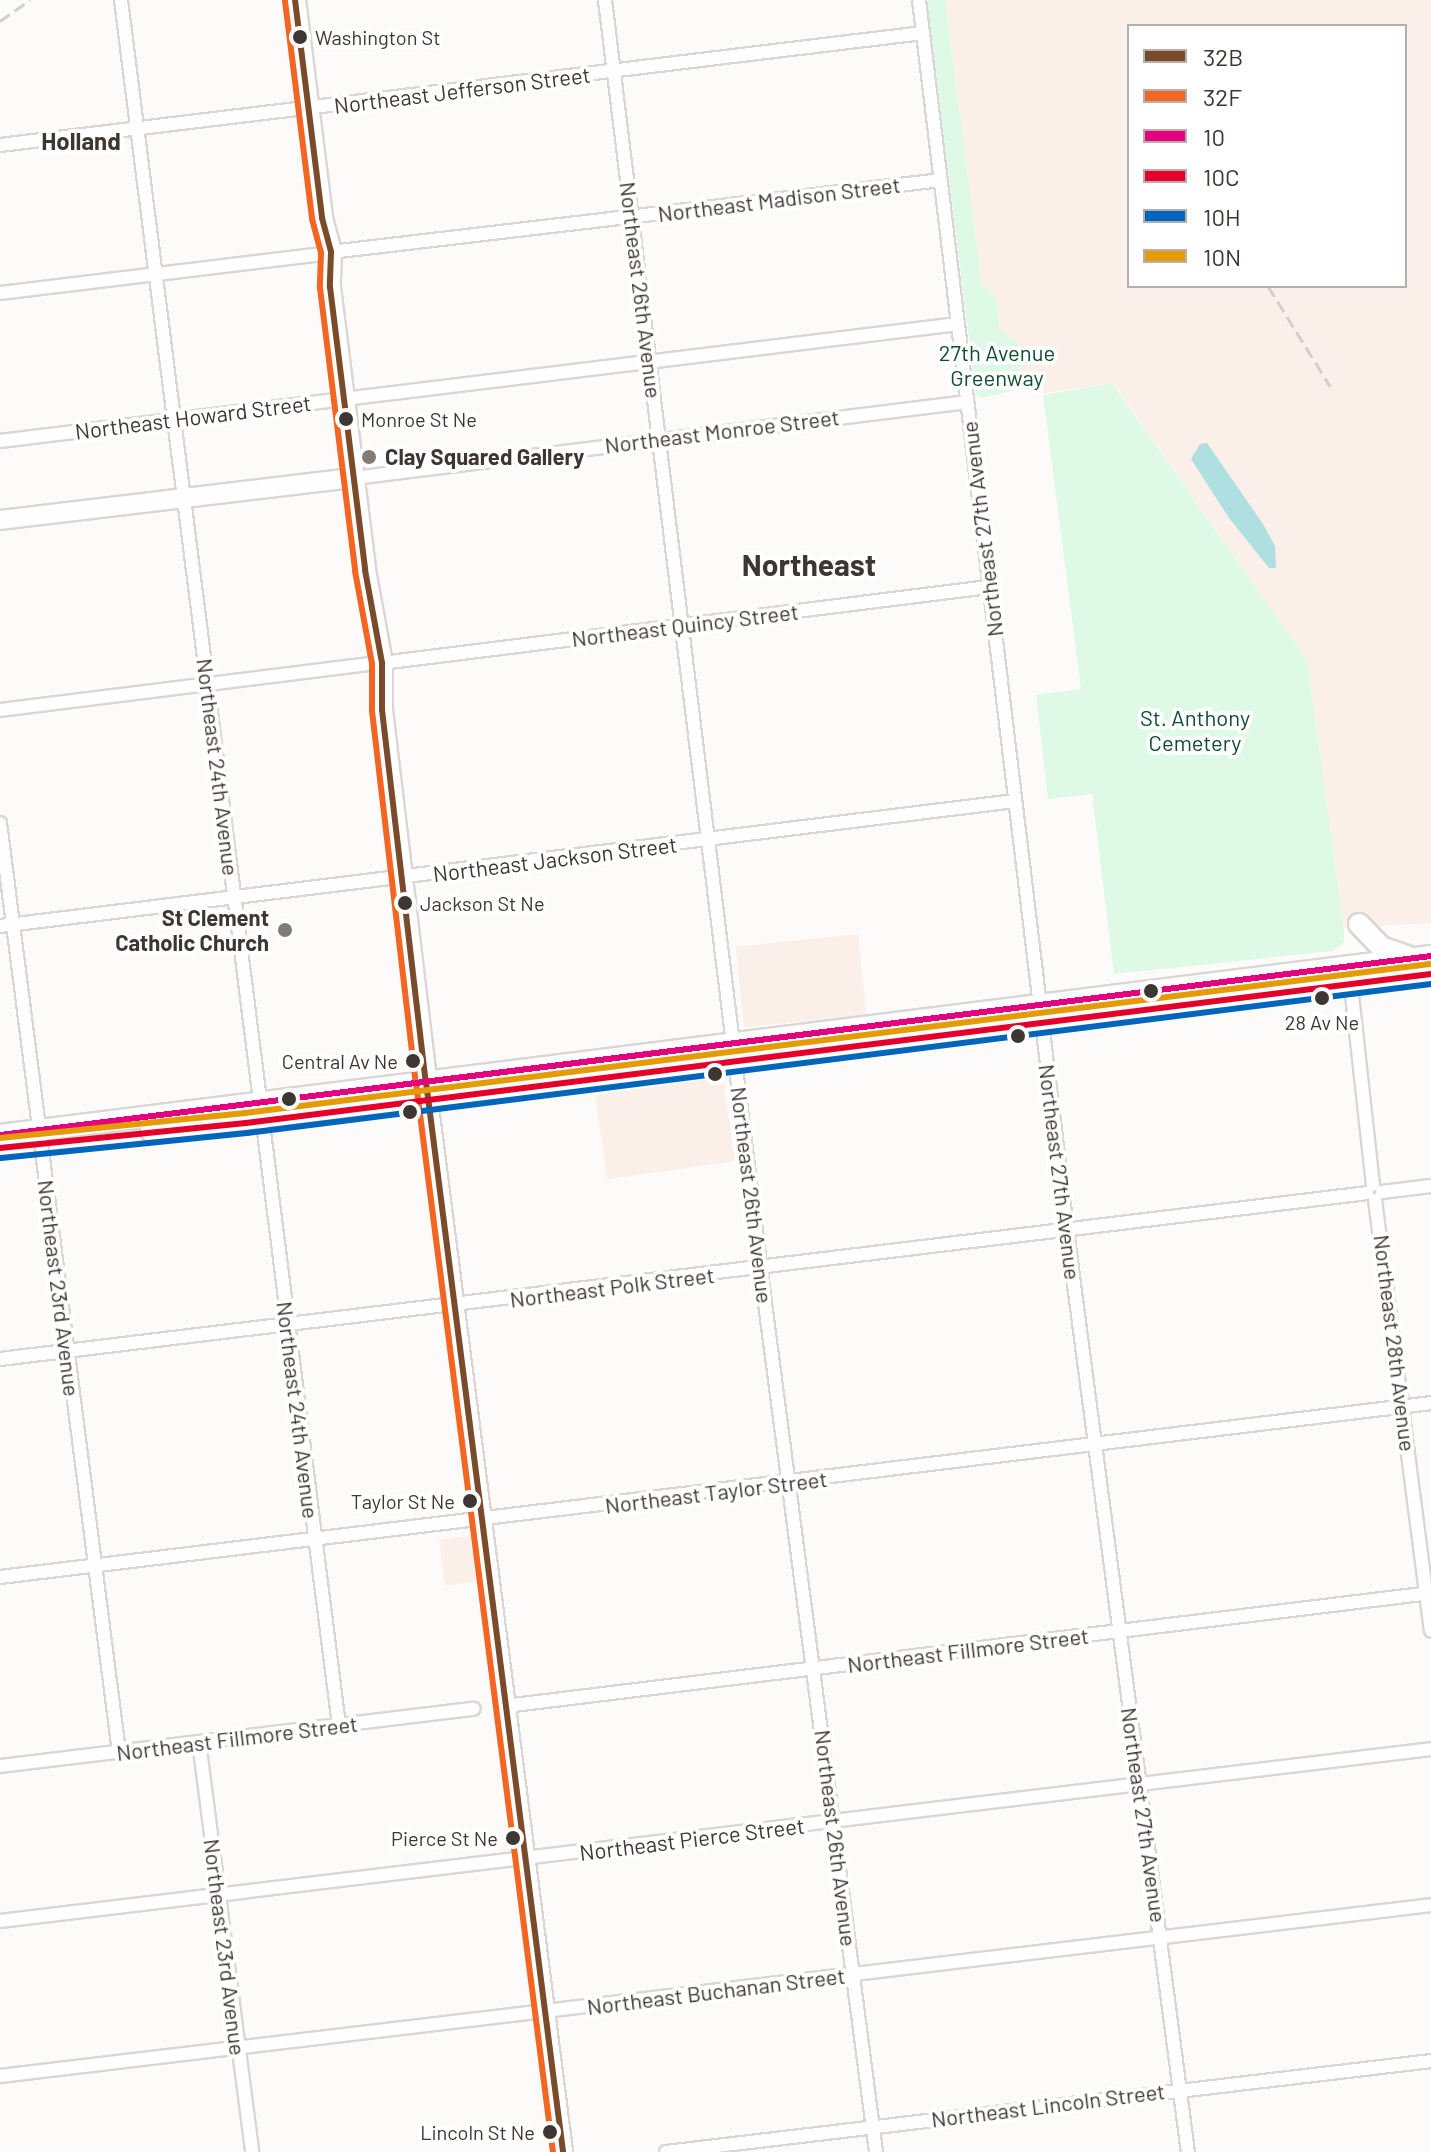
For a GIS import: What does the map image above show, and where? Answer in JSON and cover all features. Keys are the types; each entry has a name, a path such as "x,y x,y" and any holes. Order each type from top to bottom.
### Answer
{"main road":[{"path":"295,0 427,1090 563,2152"},
{"name":"Northeast Monroe Street","path":"0,520 354,478"},
{"path":"1359,924 1381,947 1407,956 1431,956"},
{"path":"0,1148 40,1137 1040,1014 1431,956"},
{"path":"1040,1014 1351,986 1431,974"},
{"path":"0,1135 40,1137"}],"street":[{"name":"Northeast 24th Avenue","path":"121,0 339,1725"},
{"name":"Northeast 26th Avenue","path":"605,0 707,841 876,2152"},
{"name":"Northeast 27th Avenue","path":"919,0 1067,1231 1188,2152"},
{"name":"Northeast Jefferson Street","path":"0,145 923,33"},
{"name":"Northeast Madison Street","path":"0,293 941,180"},
{"name":"Northeast Howard Street","path":"0,441 958,324"},
{"name":"Northeast Monroe Street","path":"354,478 967,402"},
{"name":"Northeast Quincy Street","path":"0,710 989,587"},
{"name":"Northeast Jackson Street","path":"0,926 1015,801"},
{"name":"Northeast 23rd Avenue","path":"0,823 119,1752"},
{"name":"Northeast 28th Avenue","path":"1351,986 1374,1193 1431,1630"},
{"name":"Northeast Polk Street","path":"0,1359 1431,1186"},
{"name":"Northeast Taylor Street","path":"0,1577 1431,1403"},
{"name":"Northeast Fillmore Street","path":"505,1706 1428,1594"},
{"name":"Northeast Fillmore Street","path":"0,1766 474,1709"},
{"name":"Northeast 23rd Avenue","path":"199,1742 252,2152"},
{"name":"Northeast Pierce Street","path":"0,1921 1431,1749"},
{"name":"Northeast Buchanan Street","path":"0,2076 1431,1905"},
{"name":"Northeast Lincoln Street","path":"666,2152 1431,2061"}],"shaded area":[{"path":"945,0 1431,0 1431,923 1344,928 1307,660 1113,383 1044,393 1042,374 1022,380 1019,343 1000,330 997,298 982,284"},
{"path":"858,934 866,1015 744,1027 736,947"},
{"path":"723,1077 735,1161 607,1179 595,1095"},
{"path":"471,1536 477,1582 445,1586 439,1540"}],"green space":[{"name":"27th Avenue Greenway","path":"927,0 945,0 982,284 997,298 1000,330 1019,343 1022,388 982,398 976,395"},
{"name":"St. Anthony Cemetery","path":"1112,383 1307,660 1344,928 1344,942 1333,951 1114,974 1092,794 1048,799 1036,695 1081,689 1043,395"}],"water":[{"path":"1207,443 1263,524 1275,546 1276,568 1269,568 1229,518 1191,459 1200,444"}],"railway":[{"path":"0,21 30,0"},
{"path":"1269,288 1330,386"}],"transit line":[{"name":"32B","path":"295,0 322,218 331,252 330,287 365,570 382,663 382,710 426,1082 563,2152"},
{"name":"32F","path":"285,1 312,219 321,253 320,288 355,571 372,664 372,711 416,1083 553,2152"},
{"name":"10","path":"0,1135 1431,956"},
{"name":"10N","path":"0,1138 245,1113 1430,964"},
{"name":"10C","path":"0,1148 246,1123 1431,974"},
{"name":"10H","path":"1,1158 247,1133 1431,984"}],"place":[{"name":"Washington St","path":"300,37"},
{"name":"Monroe St Ne","path":"346,419"},
{"name":"Clay Squared Gallery","path":"369,457"},
{"name":"Jackson St Ne","path":"405,903"},
{"name":"St Clement Catholic Church","path":"285,930"},
{"name":"28 Av Ne","path":"1322,998"},
{"name":"Central Av Ne","path":"413,1061"},
{"name":"Taylor St Ne","path":"470,1501"},
{"name":"Pierce St Ne","path":"513,1838"},
{"name":"Lincoln St Ne","path":"550,2132"}],"district":[{"name":"Holland","path":"81,141"},
{"name":"Northeast","path":"809,564"}]}
